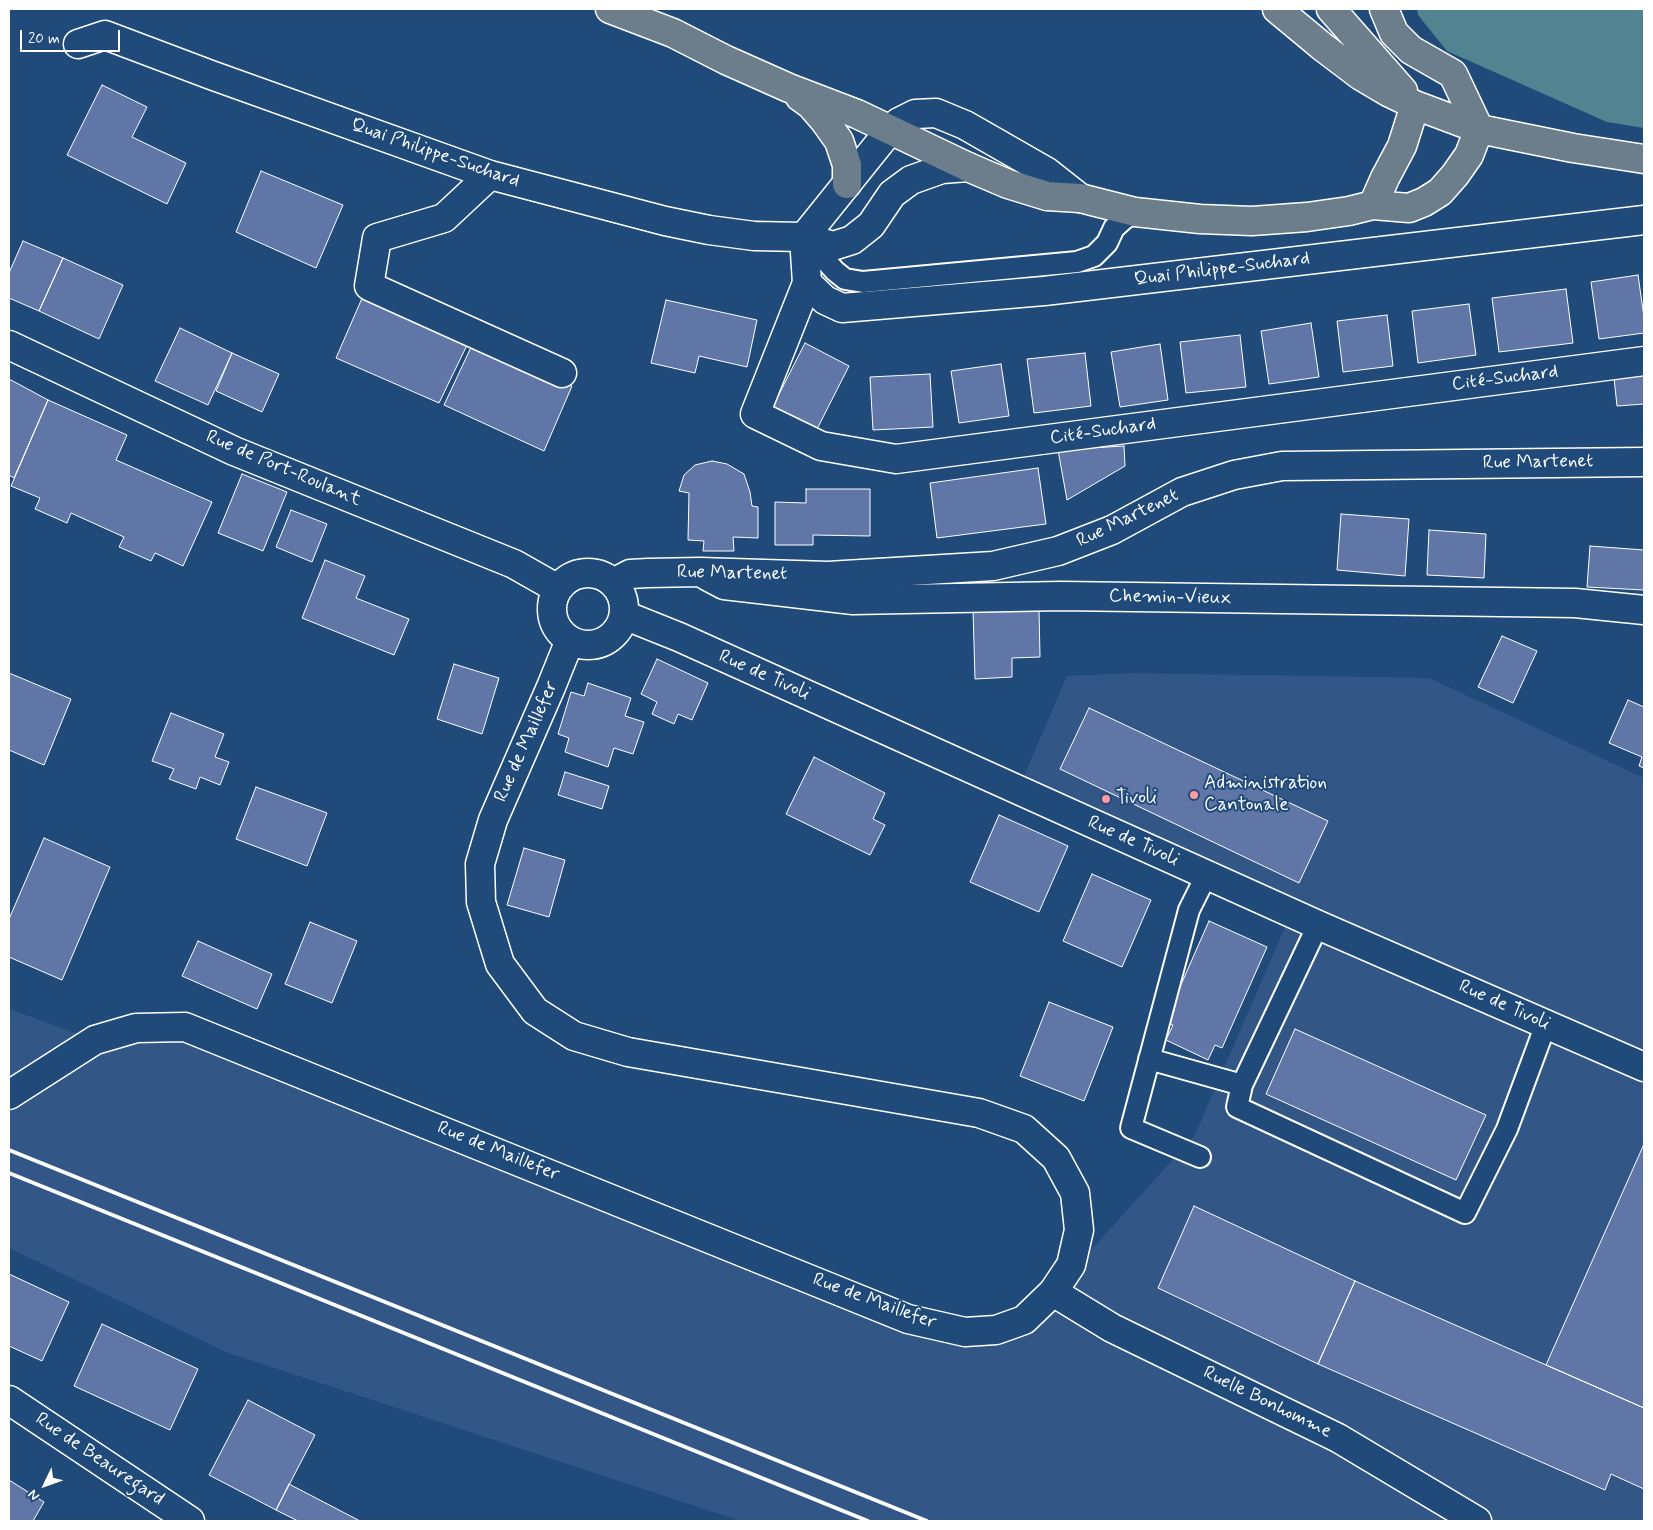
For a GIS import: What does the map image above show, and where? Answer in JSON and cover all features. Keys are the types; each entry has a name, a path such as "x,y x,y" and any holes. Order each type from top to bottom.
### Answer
{"main road":[{"path":"610,9 673,33 788,88 857,114 1008,184 1047,196 1080,198 1135,212 1200,219 1252,221 1307,217 1373,205 1408,208 1424,202 1440,192 1469,155 1479,129 1453,74 1411,50 1394,32 1384,9"},
{"path":"1277,9 1361,76 1415,106 1479,129 1573,148 1644,159"},
{"path":"1331,9 1415,106"},
{"path":"788,88 811,105 839,141 847,165 847,184"},
{"path":"1373,205 1402,146 1415,106"}],"street":[{"name":"Quai Philippe-Suchard","path":"78,44 105,35 490,175 665,221 709,230 754,236 804,237 833,246 852,240 871,225 892,194 911,180 942,169 968,167"},
{"path":"804,237 890,130 899,122 915,114 936,113 965,125 1047,172 1080,198"},
{"path":"490,175 444,218 377,238 368,286 562,373"},
{"name":"Quai Philippe-Suchard","path":"807,283 825,300 842,308 1044,291 1644,220"},
{"name":"Cité-Suchard","path":"804,237 807,283 755,414 821,446 896,459 1644,361"},
{"name":"Rue de Port-Roulant","path":"9,345 234,451 514,564 558,589"},
{"name":"Rue Martenet","path":"613,583 630,574 700,572 828,576 993,566 1058,551 1112,530 1182,492 1234,475 1282,466 1644,462"},
{"path":"590,572 603,576 613,583 620,592 624,603 624,615 620,626 613,635 603,641 592,644 581,643 570,640 556,626 552,608 554,598 558,589 566,580 577,574 590,572"},
{"name":"Chemin-Vieux","path":"700,572 724,585 853,600 1061,596 1575,604 1644,610"},
{"name":"Rue de Tivoli","path":"624,615 679,637 988,778 1644,1067"},
{"name":"Rue de Maillefer","path":"9,1095 95,1040 136,1028 185,1027 261,1056 908,1319 965,1332 996,1330 1024,1320 1052,1292 1071,1265 1079,1230 1075,1193 1056,1158 1024,1129 979,1113 628,1052 574,1036 535,1011 500,964 481,902 480,864 493,820 570,640"},
{"name":"Ruelle Bonhomme","path":"1052,1292 1112,1328 1338,1438 1478,1521"},
{"name":"Rue de Beauregard","path":"9,1400 190,1521"}],"lane":[{"path":"804,237 835,271 845,279 863,282 1077,262 1094,256 1107,243 1114,228 1135,212"},
{"path":"1200,1157 1131,1128 1189,910 1207,874"},
{"path":"1318,924 1242,1085 1236,1107 1465,1212 1507,1129 1546,1024"},
{"path":"1149,1059 1242,1085"}],"shaded area":[{"path":"1132,673 1429,678 1644,778 1644,1521 741,1521 226,1352 9,1248 9,1009 95,1040 185,1027 965,1332 1053,1292 1195,1135 1285,927 1013,802 1067,676"}],"green space":[{"path":"1417,9 1644,9 1644,128 1607,122 1447,51 1418,15"}],"building":[{"path":"102,85 147,107 132,137 186,163 167,204 67,155"},
{"path":"261,171 343,205 316,268 236,232"},
{"path":"23,241 63,258 39,311 9,298 9,273"},
{"path":"63,258 123,285 99,339 39,311"},
{"path":"1638,275 1644,317 1644,333 1599,339 1591,282"},
{"path":"1566,289 1573,343 1499,352 1492,298"},
{"path":"363,296 469,341 439,403 336,358"},
{"path":"666,300 757,320 747,367 699,356 695,373 651,363"},
{"path":"1469,304 1476,355 1418,363 1412,311"},
{"path":"1387,315 1393,366 1343,372 1337,321"},
{"path":"1311,323 1319,377 1269,384 1261,331"},
{"path":"180,328 232,353 208,405 155,381"},
{"path":"1240,335 1246,387 1186,393 1180,342"},
{"path":"473,343 572,386 544,451 444,405"},
{"path":"805,343 849,366 815,433 771,410"},
{"path":"1160,344 1168,400 1120,407 1111,352"},
{"path":"232,353 279,374 262,412 216,391"},
{"path":"1085,353 1091,406 1034,413 1027,359"},
{"path":"1001,364 1009,416 959,423 951,371"},
{"path":"930,374 933,427 873,430 870,377"},
{"path":"1644,375 1644,404 1617,406 1614,378"},
{"path":"9,380 48,400 14,478 9,475"},
{"path":"48,400 127,435 116,460 212,502 183,566 155,553 151,561 119,547 124,537 71,513 67,523 35,509 40,498 11,486"},
{"path":"1124,446 1125,466 1067,500 1058,450"},
{"path":"712,461 727,464 744,474 752,506 758,507 758,538 733,537 734,551 703,551 704,541 688,540 689,493 679,491 684,475 695,465"},
{"path":"1038,468 1046,524 937,538 930,483"},
{"path":"242,474 287,492 263,551 218,533"},
{"path":"806,489 870,489 870,536 813,535 813,545 775,545 775,502 806,503"},
{"path":"291,510 327,524 312,562 276,547"},
{"path":"1341,514 1409,519 1405,576 1337,570"},
{"path":"1429,530 1486,534 1484,578 1427,575"},
{"path":"1590,546 1644,550 1644,590 1587,587"},
{"path":"325,560 365,576 356,598 409,619 394,655 302,618"},
{"path":"1039,609 1040,657 1012,658 1012,677 975,679 973,610"},
{"path":"1502,636 1537,651 1513,703 1478,687"},
{"path":"657,659 708,683 692,720 678,714 674,724 652,714 657,702 641,694"},
{"path":"454,664 499,678 482,734 437,719"},
{"path":"9,673 71,699 44,765 9,750"},
{"path":"588,683 631,698 625,716 644,722 633,754 614,748 608,767 565,752 569,738 558,734 571,692 584,696"},
{"path":"1628,700 1644,707 1644,768 1639,766 1642,757 1609,743"},
{"name":"Administration Cantonale","path":"1089,708 1328,821 1299,883 1060,769"},
{"path":"171,713 224,734 215,757 229,762 220,785 200,777 196,789 169,779 174,769 152,761"},
{"path":"814,757 885,793 873,819 885,825 870,855 786,814"},
{"path":"565,772 609,786 602,809 558,795"},
{"path":"256,787 327,813 307,866 236,839"},
{"path":"999,815 1068,846 1039,912 970,882"},
{"path":"44,838 110,867 62,980 9,957 9,919"},
{"path":"524,848 565,860 549,917 507,905"},
{"path":"1092,874 1151,900 1122,967 1063,941"},
{"path":"1209,921 1267,947 1222,1048 1215,1045 1208,1060 1166,1040 1173,1025 1165,1021"},
{"path":"310,922 357,941 332,1003 285,984"},
{"path":"198,941 272,974 257,1009 182,976"},
{"path":"1049,1002 1113,1027 1084,1101 1020,1076"},
{"path":"1295,1029 1486,1115 1456,1180 1266,1094"},
{"path":"1644,1144 1644,1408 1546,1365"},
{"path":"1194,1206 1355,1281 1318,1364 1158,1288"},
{"path":"9,1274 69,1302 42,1361 9,1346"},
{"path":"1355,1281 1644,1408 1644,1489 1611,1474 1605,1490 1318,1364"},
{"path":"102,1324 198,1369 170,1430 74,1386"},
{"path":"248,1400 315,1435 276,1510 209,1475"},
{"path":"9,1480 44,1502 33,1521 9,1521"},
{"path":"289,1484 360,1521 298,1521 276,1510"}],"railway":[{"path":"9,1150 927,1521"},
{"path":"9,1173 868,1521"}],"place":[{"name":"Administration Cantonale","path":"1194,795"},
{"name":"Tivoli","path":"1106,799"}]}
